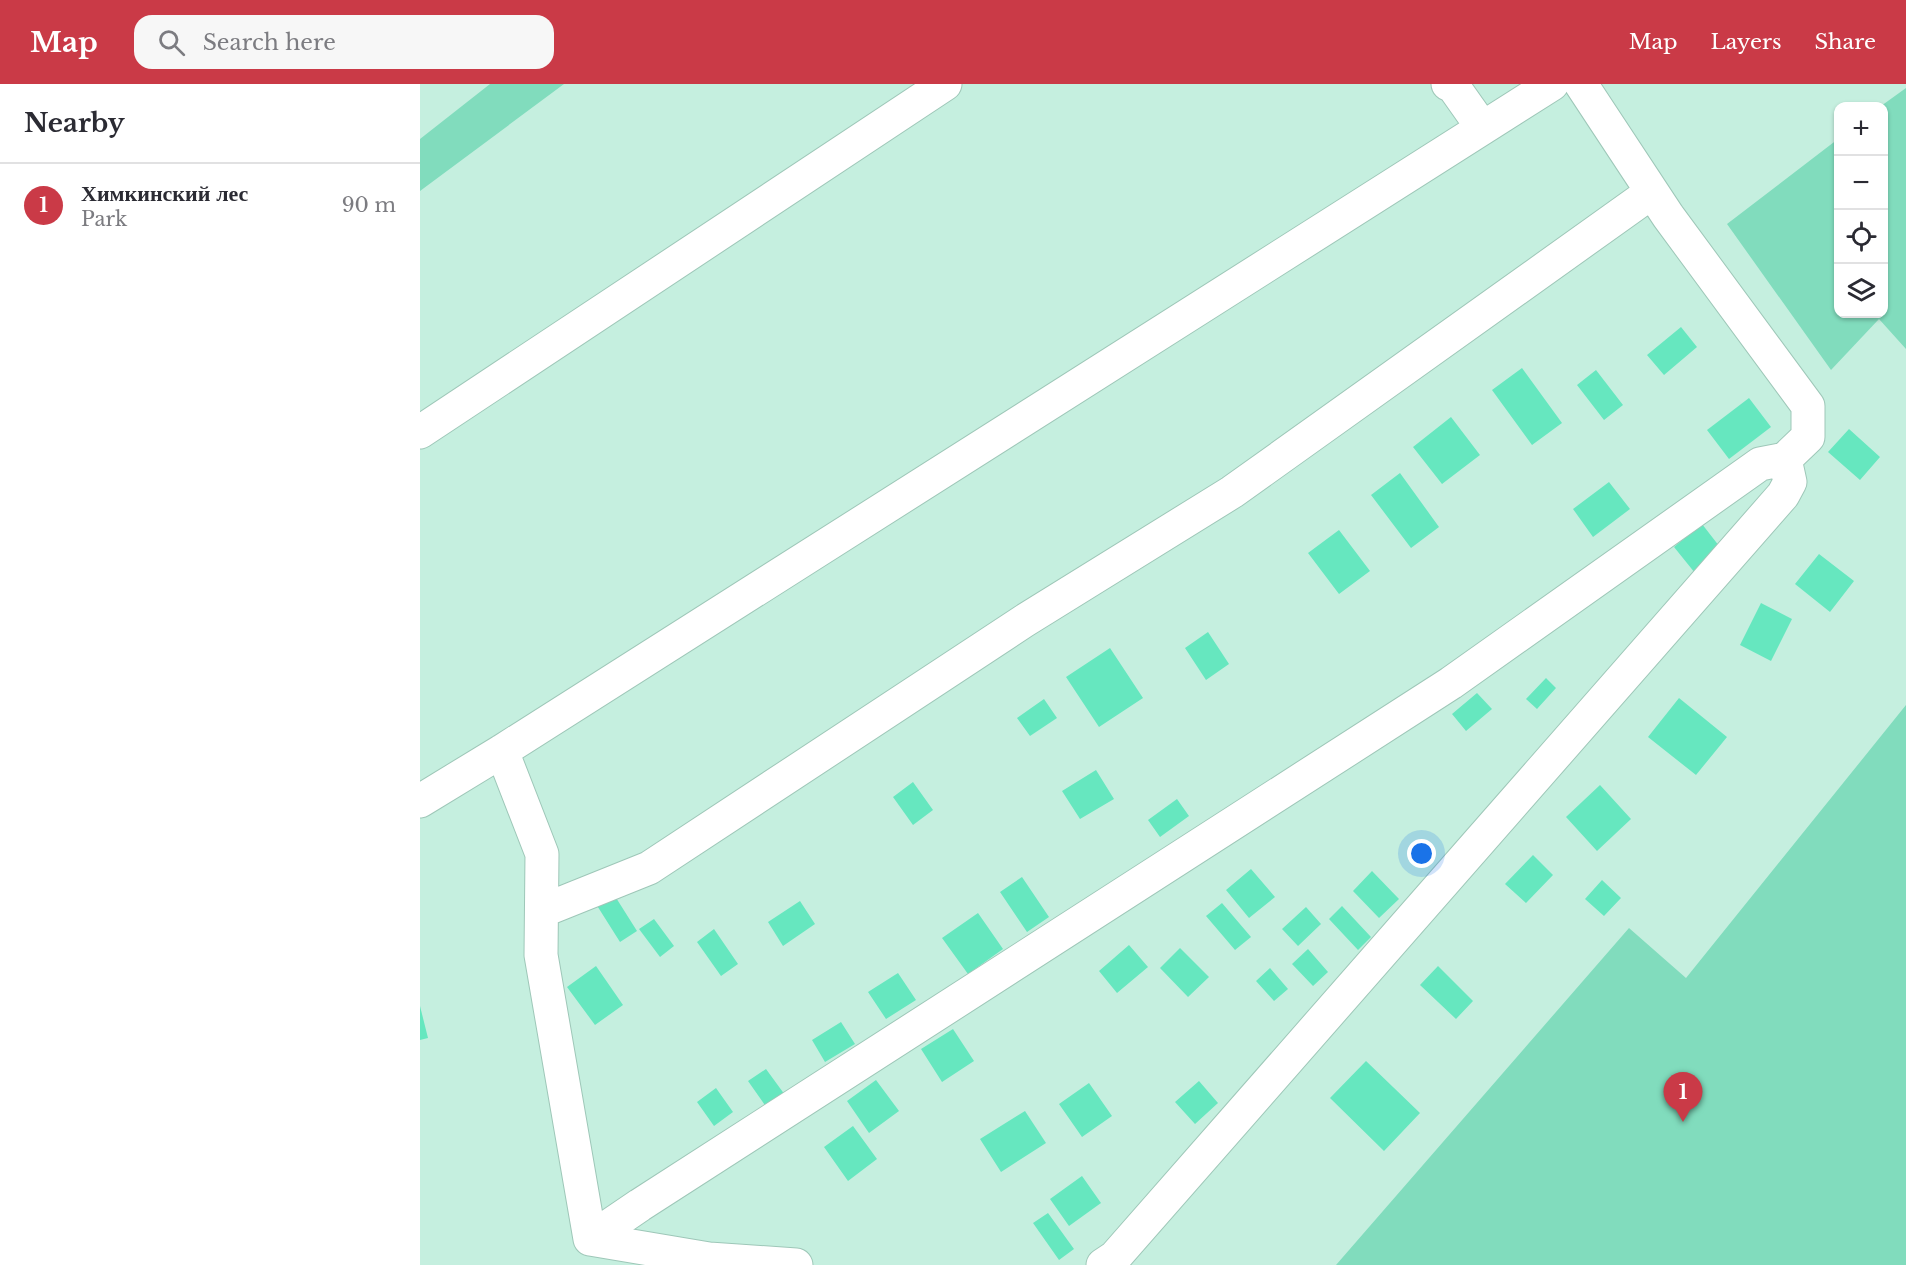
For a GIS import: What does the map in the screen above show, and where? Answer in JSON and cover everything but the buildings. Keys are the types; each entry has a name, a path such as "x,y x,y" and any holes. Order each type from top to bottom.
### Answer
{"street":[{"path":"420,432 945,84"},
{"path":"1448,84 1453,86 1482,127"},
{"path":"420,801 1552,84"},
{"path":"590,1239 1451,683 1760,464 1785,459 1808,437 1808,406 1652,192 1581,84"},
{"path":"542,911 649,868 1024,621 1232,492 1652,192"},
{"path":"1103,1265 1115,1257 1783,495 1790,482 1785,459"},
{"path":"502,751 542,854 541,955 590,1239"},
{"path":"590,1239 709,1259 796,1265"}],"green space":[{"path":"490,84 564,84 420,191 420,139"},
{"path":"1906,88 1906,349 1879,319 1831,370 1727,224 1834,142 1834,318 1888,318 1887,102"},
{"path":"1906,705 1906,1265 1336,1265 1629,928 1686,978"}],"place":[{"name":"Химкинский лес","path":"1683,1122"}]}
